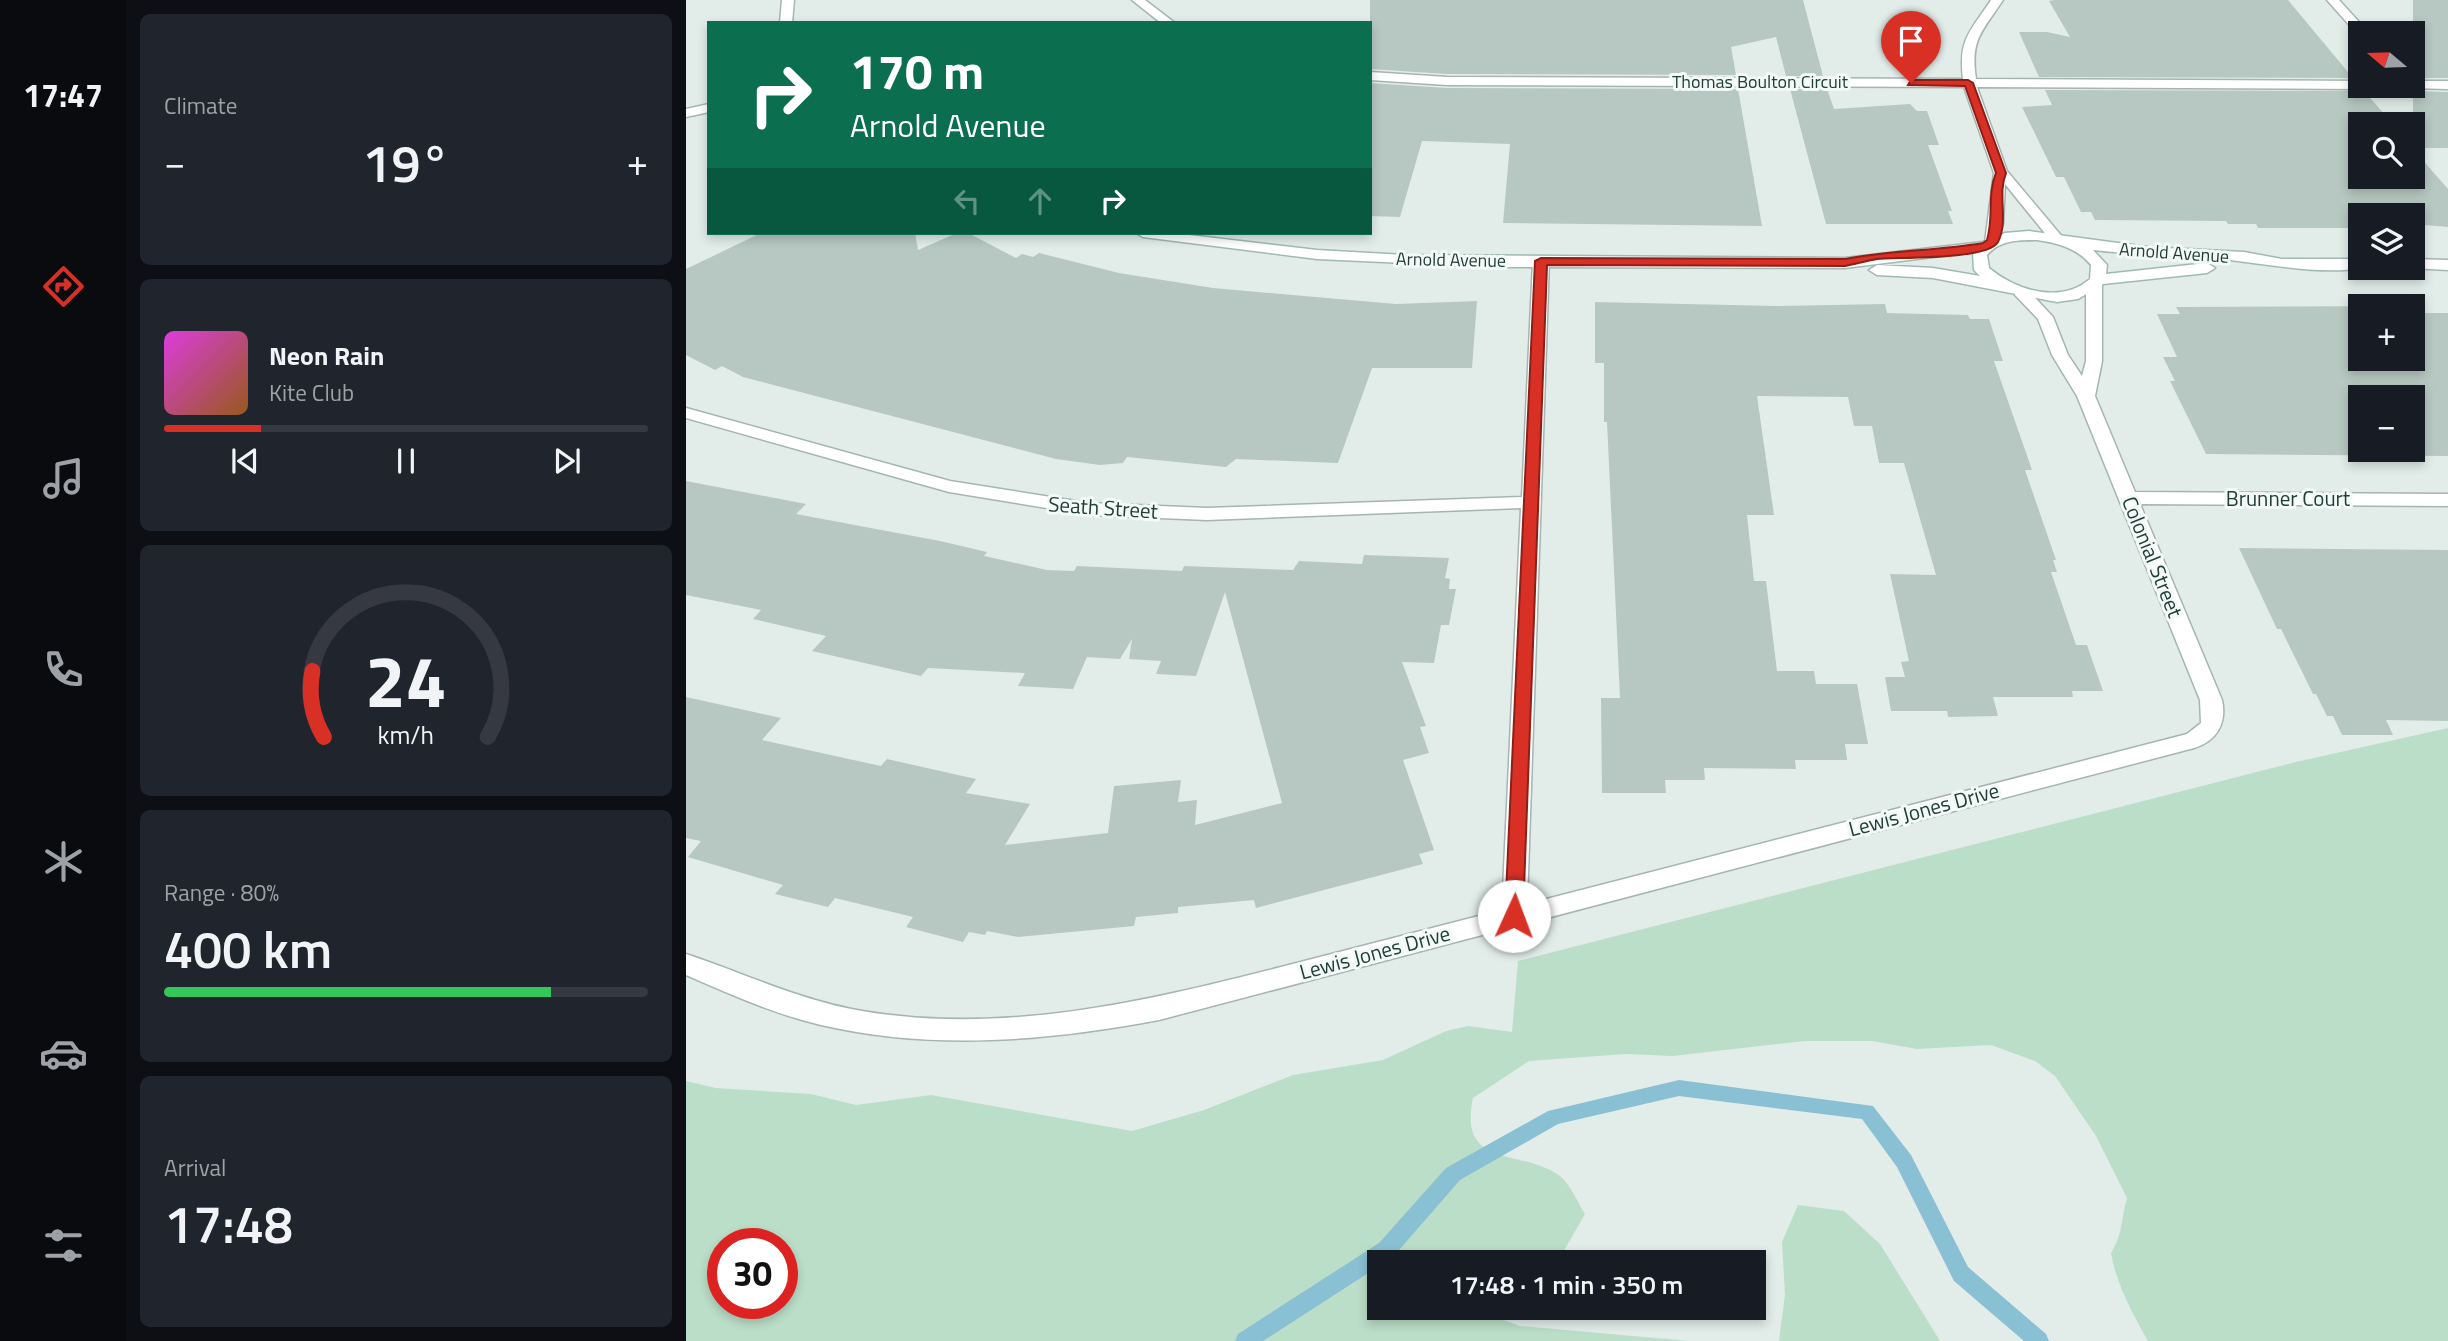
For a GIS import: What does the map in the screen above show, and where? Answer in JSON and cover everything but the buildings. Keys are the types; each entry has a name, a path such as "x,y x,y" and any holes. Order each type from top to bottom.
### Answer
{"street":[{"path":"786,21 788,0"},
{"path":"1138,0 1167,21"},
{"path":"1997,0 1969,42 1966,55 1968,83 2001,173 2015,186 2035,216 2062,240 2095,259 2101,270 2096,282 2094,361 2086,396"},
{"path":"2333,0 2352,21"},
{"name":"Thomas Boulton Circuit","path":"1372,76 1447,81 2348,85"},
{"path":"2426,85 2448,85"},
{"path":"686,113 707,108"},
{"path":"2001,173 1996,185 1998,220 1989,244 1979,255 1979,265 1987,275 2002,285"},
{"name":"Arnold Avenue","path":"1155,235 1328,256 1541,261 1845,262 1876,256 1942,253 2016,236 2148,253 2244,257 2282,264 2348,264"},
{"path":"1514,916 1541,261"},
{"name":"Arnold Avenue","path":"1845,262 1877,270 1933,273 2002,285 2021,292 2063,295 2096,282 2164,270 2251,270 2282,264"},
{"path":"2425,264 2448,265"},
{"name":"Colonial Street","path":"2021,292 2045,317 2060,355 2086,396 2211,700 2214,719"},
{"name":"Seath Street","path":"686,413 949,486 1088,509 1207,514 1532,502"},
{"name":"Brunner Court","path":"2128,498 2448,500"},
{"name":"Lewis Jones Drive","path":"686,964 761,995 820,1014 884,1026 953,1032 1021,1030 1091,1023 1159,1009 2194,740 2212,727 2214,719"}],"green space":[{"path":"2448,728 2448,1341 2148,1341 2121,1288 2111,1253 2120,1233 2127,1198 2096,1136 2055,1076 2035,1061 1991,1045 1917,1049 1872,1041 1805,1041 1672,1056 1625,1054 1529,1061 1473,1098 1471,1120 1474,1136 1483,1146 1495,1153 1542,1166 1561,1177 1569,1187 1585,1214 1564,1250 1367,1250 1367,1320 1504,1320 1520,1326 1689,1341 686,1341 686,1081 716,1088 811,1094 856,1105 931,1095 1132,1131 1204,1110 1293,1075 1383,1060 1446,1031 1468,1026 1512,1032 1518,961 2296,762"},
{"path":"1798,1205 1844,1211 1880,1244 1940,1341 1779,1341 1785,1295 1782,1242"}],"waterway":[{"path":"1245,1341 1386,1250 1453,1174 1554,1117 1679,1088 1867,1112 1904,1161 1961,1274 2039,1341"}],"route":[{"path":"1514,916 1541,261 1845,262 1876,256 1942,253 1986,246 1992,242 1997,228 1999,205 1996,185 2001,173 1968,83 1911,83"}]}
